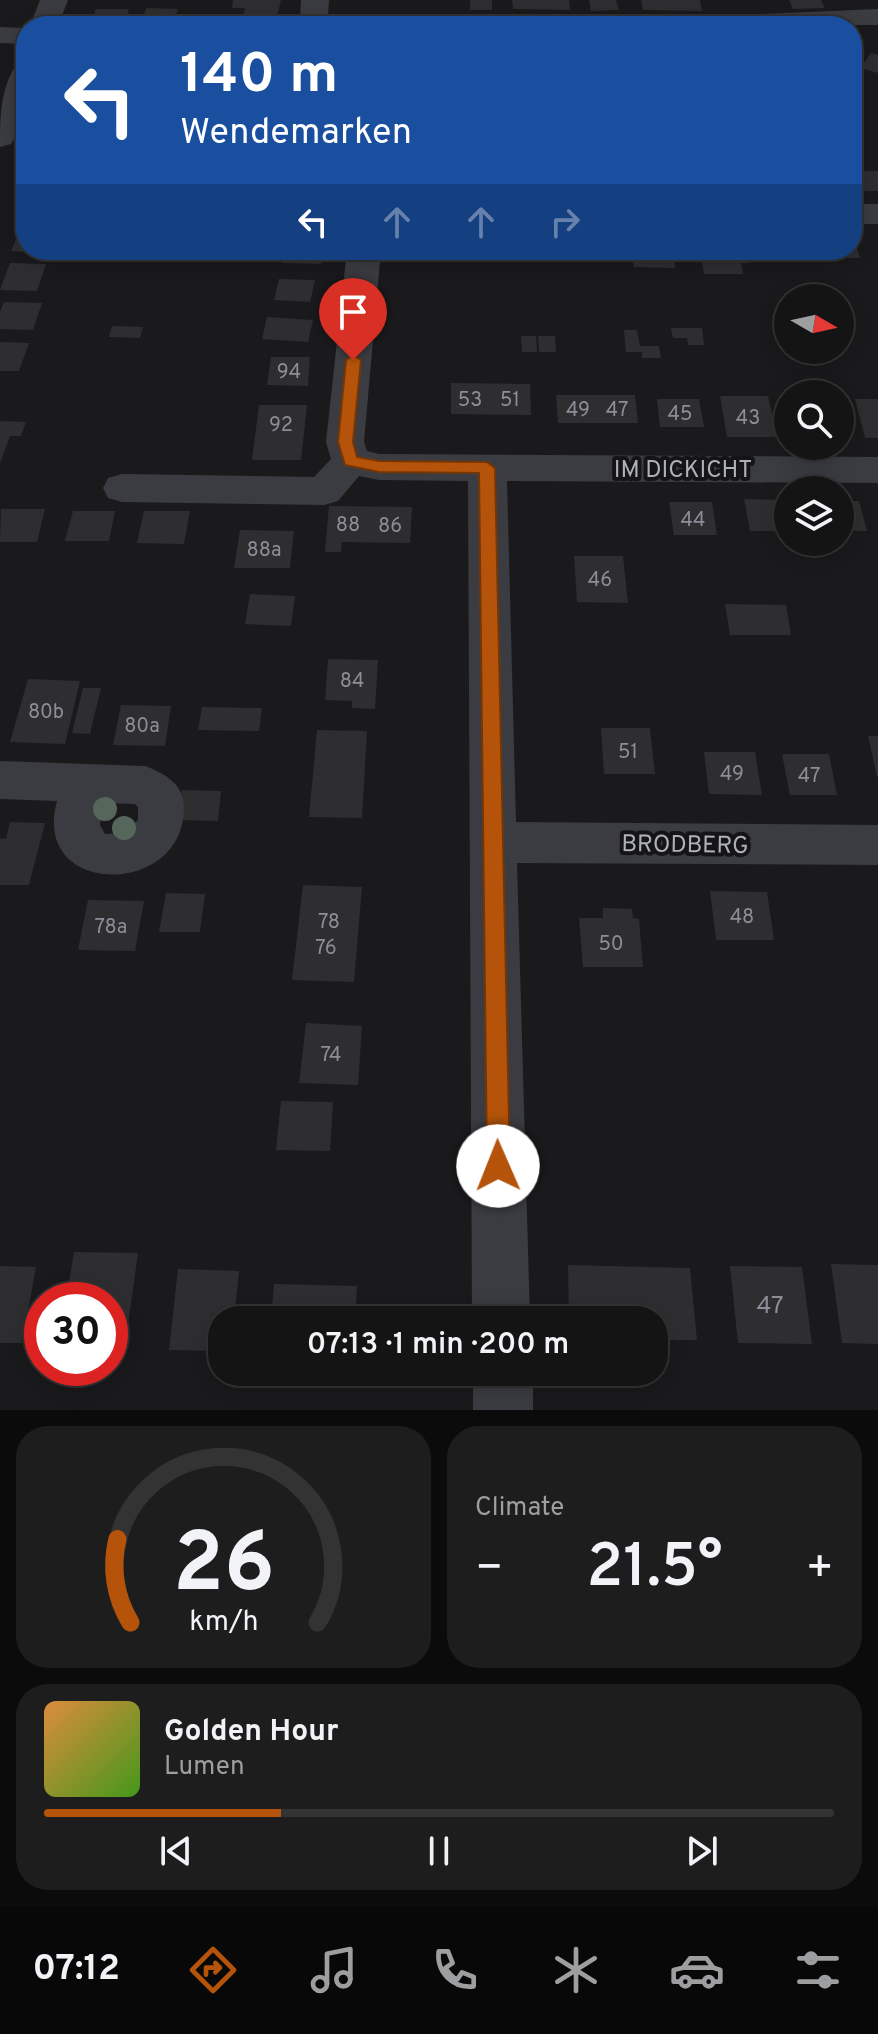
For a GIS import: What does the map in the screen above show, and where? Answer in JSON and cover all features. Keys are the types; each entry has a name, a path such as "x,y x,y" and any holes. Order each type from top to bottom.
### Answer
{"street":[{"path":"0,138 16,97"},
{"path":"122,488 324,491 351,461 345,442 363,260"},
{"name":"IM DICKICHT","path":"351,461 379,467 878,470"},
{"path":"487,468 501,1306"},
{"path":"0,780 86,782"},
{"name":"BRODBERG","path":"492,842 878,845"},
{"path":"503,1386 503,1410"}],"building":[{"path":"233,0 281,0 277,16 243,16 245,8 232,8"},
{"path":"470,0 492,0 492,10 470,10"},
{"path":"512,0 569,0 570,10 513,9"},
{"path":"589,0 616,0 619,10 591,11"},
{"path":"641,0 700,0 702,11 643,10"},
{"path":"789,0 821,0 825,8 793,9"},
{"path":"146,8 178,9 176,16 144,16"},
{"path":"96,9 129,9 127,16 94,16"},
{"path":"871,53 878,55 878,73 862,69"},
{"path":"862,171 878,171 878,191 864,191"},
{"path":"283,260 322,260 321,264 282,263"},
{"path":"633,260 674,260 675,268 634,267"},
{"path":"702,260 747,260 748,263 741,263 743,274 704,274"},
{"path":"10,263 46,264 37,291 0,290"},
{"path":"279,279 315,280 310,302 274,300"},
{"path":"4,302 42,303 33,330 0,329 0,312"},
{"path":"267,317 313,320 308,342 262,339"},
{"path":"112,326 143,327 140,338 109,337"},
{"path":"671,328 702,328 704,345 688,345 687,338 673,338"},
{"path":"624,330 637,330 640,346 659,346 661,358 642,358 642,352 626,352"},
{"path":"521,336 536,336 537,352 522,352"},
{"path":"538,336 555,336 556,352 539,352"},
{"path":"0,342 29,343 19,371 0,371"},
{"path":"271,357 310,357 308,386 267,385"},
{"path":"451,383 530,384 531,415 451,414"},
{"path":"556,395 635,395 638,423 558,423"},
{"path":"720,396 768,396 774,437 727,437"},
{"path":"657,399 699,399 704,427 660,427"},
{"path":"855,399 878,399 878,438 865,438"},
{"path":"259,405 307,405 301,460 252,460"},
{"path":"0,421 26,422 21,436 10,436 0,463"},
{"path":"744,499 774,500 774,531 750,531"},
{"path":"854,501 859,501 867,531 854,531"},
{"path":"669,502 712,502 717,535 674,535"},
{"path":"329,506 412,507 410,543 342,542 341,552 325,552"},
{"path":"1,509 45,509 37,542 0,542"},
{"path":"73,511 115,511 109,541 65,541"},
{"path":"144,511 190,511 184,544 137,543"},
{"path":"240,530 294,531 290,568 234,568"},
{"path":"574,556 623,556 628,603 577,602"},
{"path":"250,594 295,596 291,626 245,624"},
{"path":"725,604 786,605 791,635 730,635"},
{"path":"328,659 378,660 375,709 352,708 352,701 325,700"},
{"path":"28,679 80,681 65,744 10,742"},
{"path":"83,688 101,688 90,734 72,733"},
{"path":"121,705 171,706 165,746 113,745"},
{"path":"202,707 262,708 259,731 198,730"},
{"path":"601,728 650,728 655,774 604,774"},
{"path":"317,730 367,731 362,818 309,817"},
{"path":"868,736 878,736 878,777 877,777"},
{"path":"704,752 755,752 762,795 709,794"},
{"path":"782,754 829,754 837,795 790,795"},
{"path":"182,790 221,791 218,821 177,820"},
{"path":"10,822 45,823 29,885 0,885 0,838 6,839"},
{"path":"303,885 362,887 354,982 292,980"},
{"path":"710,891 767,892 774,940 716,940"},
{"path":"166,893 205,894 200,932 159,932"},
{"path":"88,900 144,901 135,951 78,950"},
{"path":"603,908 632,909 633,918 639,919 643,967 583,967 579,918 603,918"},
{"path":"306,1023 362,1026 358,1085 299,1083"},
{"path":"281,1101 333,1102 330,1151 276,1150"},
{"path":"74,1252 138,1253 128,1325 128,1282 69,1282"},
{"path":"831,1264 878,1265 878,1344 842,1343"},
{"path":"568,1265 690,1268 697,1340 668,1340 668,1306 569,1306"},
{"path":"0,1266 36,1267 33,1282 24,1282 22,1343 0,1343"},
{"path":"730,1266 802,1267 812,1344 738,1343"},
{"path":"178,1269 239,1271 235,1306 208,1306 208,1351 169,1350"},
{"path":"274,1284 357,1286 356,1306 272,1306"}],"route":[{"path":"353,360 345,442 351,461 379,467 487,468 498,1166"}]}
